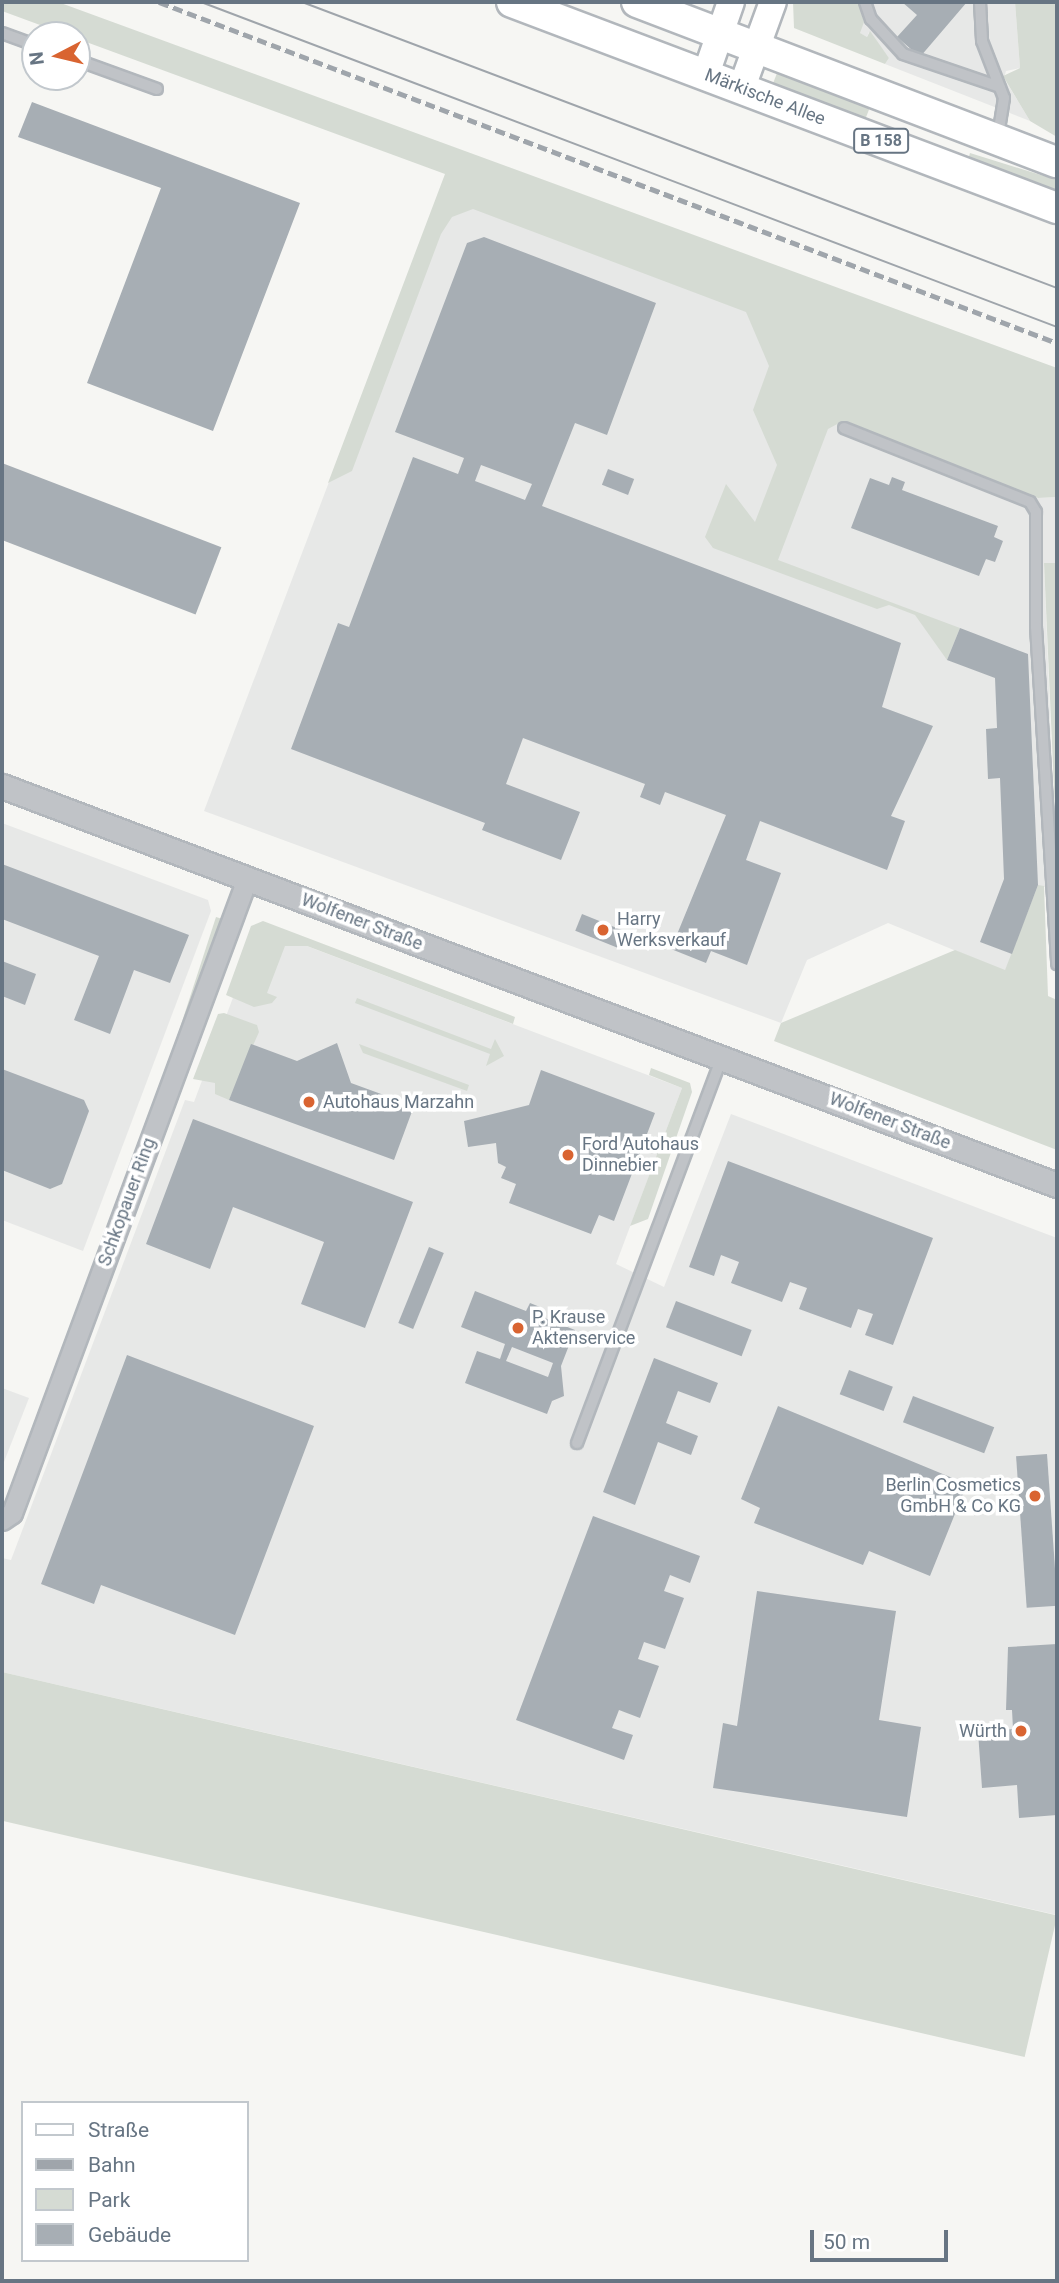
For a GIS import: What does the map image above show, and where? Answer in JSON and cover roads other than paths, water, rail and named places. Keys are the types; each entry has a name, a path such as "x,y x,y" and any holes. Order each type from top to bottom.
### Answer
{"main road":[{"name":"Märkische Allee","path":"512,2 1057,208"},
{"name":"B 158","path":"636,2 1057,162"},
{"path":"706,74 731,2"},
{"path":"742,87 773,2"},
{"name":"B 158","path":"876,138 890,99"}],"street":[{"name":"Wolfener Straße","path":"2,786 1057,1185"},
{"name":"Schkopauer Ring","path":"2,1520 12,1513 247,879"}],"lane":[{"path":"865,2 871,19 903,54 1000,87"},
{"path":"980,2 982,41 1000,87 1005,110 997,140"},
{"path":"2,33 21,40"},
{"path":"91,65 157,89"},
{"path":"844,428 1030,502 1036,512 1038,668 1057,964"},
{"path":"577,1443 722,1058"}],"tram line":[{"path":"201,2 1057,327"},
{"path":"302,2 1057,288"}],"railway":[{"path":"159,2 1057,343"}],"place":[{"name":"Harry Werksverkauf","path":"603,930"},
{"name":"Autohaus Marzahn","path":"309,1102"},
{"name":"Ford Autohaus Dinnebier","path":"568,1155"},
{"name":"P. Krause Aktenservice","path":"518,1328"},
{"name":"Berlin Cosmetics GmbH & Co KG","path":"1035,1496"},
{"name":"Würth","path":"1021,1731"}]}
